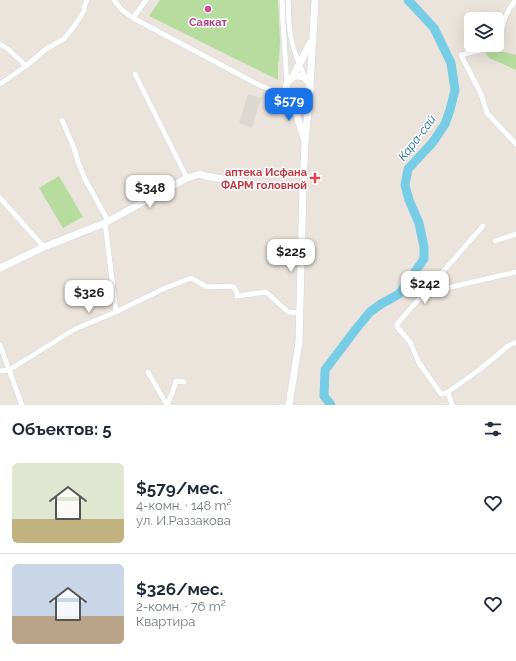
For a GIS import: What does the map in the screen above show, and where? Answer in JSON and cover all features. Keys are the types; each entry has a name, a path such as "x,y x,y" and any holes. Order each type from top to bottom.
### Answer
{"main road":[{"path":"289,405 299,342 305,142 315,0"},
{"path":"305,142 289,95 287,84 300,66 313,38"},
{"path":"289,95 298,100 304,98 308,94 309,86 303,78 298,76 292,78"},
{"path":"0,268 44,246 107,222 188,178 200,174 258,185 303,187"}],"street":[{"path":"0,84 26,66 46,49 64,39 84,11 87,0"},
{"path":"114,0 122,10 133,18 261,86 289,95"},
{"path":"133,18 146,0"},
{"path":"282,0 287,84"},
{"path":"288,0 289,23 294,52 309,86"},
{"path":"516,0 511,5 502,24 497,48 461,55 481,94 487,113 516,144"},
{"path":"0,44 8,49 26,66"},
{"path":"135,74 188,178"},
{"path":"62,120 85,179 107,222 116,312"},
{"path":"0,198 44,246"},
{"path":"397,324 483,226"},
{"path":"495,241 516,234"},
{"path":"397,324 430,292 516,272"},
{"path":"0,371 9,370 76,329 116,312 163,289 191,278 207,287 232,286 234,287 238,296 266,292 288,312 300,313"},
{"path":"397,324 397,327 410,342 419,363 441,394 448,392 479,370 508,346 516,342"},
{"path":"0,345 22,405"},
{"path":"148,372 167,405 176,381 184,382"},
{"path":"448,392 452,405"}],"green space":[{"path":"160,0 278,0 280,41 278,80 149,16"},
{"path":"485,52 504,52 516,55 516,70 489,58"},
{"path":"59,176 83,217 63,228 39,188"}],"shaded area":[{"path":"248,94 261,98 252,128 239,123"}],"waterway":[{"name":"Кара-сай","path":"331,405 324,396 325,370 370,312 399,294 424,259 424,247 419,223 409,200 405,185 408,169 433,142 445,124 455,90 451,63 434,28 408,0"}],"place":[{"name":"Саякат","path":"208,9"},
{"name":"аптека Исфана ФАРМ головной","path":"315,178"}]}
